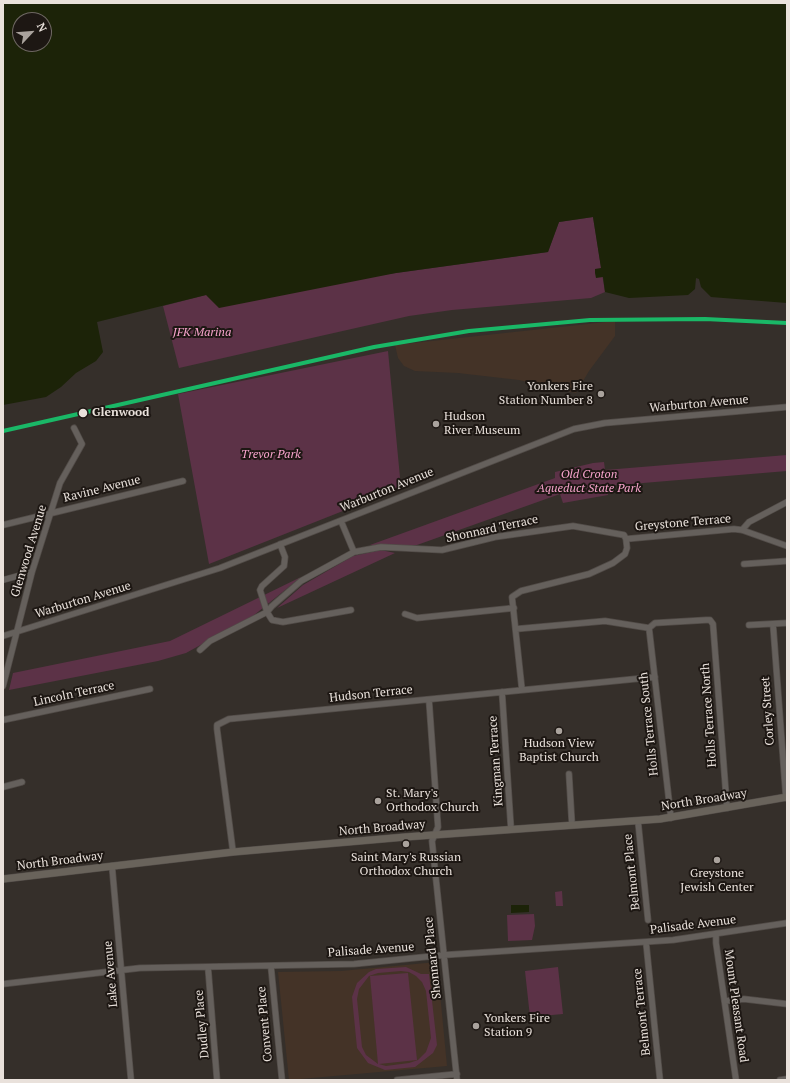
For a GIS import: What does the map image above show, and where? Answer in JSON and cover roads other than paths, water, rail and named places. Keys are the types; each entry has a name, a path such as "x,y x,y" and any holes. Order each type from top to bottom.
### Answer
{"main road":[{"name":"North Broadway","path":"3,879 233,852 435,834 671,818 786,797"}],"street":[{"name":"Warburton Avenue","path":"3,636 220,568 574,429 605,423 787,407"},
{"name":"Glenwood Avenue","path":"3,686 32,572 52,513 60,483 82,444 74,428"},
{"name":"Ravine Avenue","path":"3,525 183,481"},
{"path":"742,530 749,522 787,502"},
{"path":"341,521 354,552"},
{"name":"Shonnard Terrace","path":"200,650 210,641 267,612 301,581 354,552 381,547 442,550 495,537 573,526 612,532 624,535 626,539"},
{"name":"Greystone Terrace","path":"626,539 742,530 787,546"},
{"path":"522,690 512,597 521,591 589,574 621,558 627,548 626,539"},
{"path":"280,544 285,557 284,566 262,586 260,590 267,612 272,620 283,622 351,610"},
{"path":"744,564 787,561"},
{"path":"3,580 32,572"},
{"path":"404,614 417,618 514,608"},
{"name":"Holls Terrace North","path":"650,628 655,623 710,620 714,630 727,808"},
{"path":"516,630 605,621 650,628"},
{"path":"749,625 787,622"},
{"name":"Corley Street","path":"773,624 784,734 786,797"},
{"name":"Holls Terrace South","path":"650,628 671,818"},
{"name":"Hudson Terrace","path":"233,852 217,725 229,718 429,700 655,677"},
{"name":"Lincoln Terrace","path":"3,720 150,689"},
{"name":"Kingman Terrace","path":"502,692 511,829"},
{"name":"Shonnard Place","path":"429,700 438,827 432,841 457,1077"},
{"path":"569,774 572,825"},
{"path":"3,787 22,782"},
{"name":"Belmont Place","path":"638,821 648,920"},
{"name":"Lake Avenue","path":"112,866 131,1080"},
{"name":"Palisade Avenue","path":"3,984 150,968 271,967 354,964 444,955 646,942 716,934 787,923"},
{"name":"Mount Pleasant Road","path":"716,934 736,1080"},
{"name":"Belmont Terrace","path":"646,942 660,1080"},
{"name":"Dudley Place","path":"208,967 218,1080"},
{"name":"Convent Place","path":"271,967 282,1080"},
{"path":"725,1001 744,999 787,1004"},
{"path":"397,1080 457,1077"},
{"path":"780,1080 787,1079"}],"place":[{"name":"Yonkers Fire Station Number 8","path":"601,394"},
{"name":"Glenwood","path":"83,413"},
{"name":"Hudson River Museum","path":"436,424"},
{"name":"Hudson View Baptist Church","path":"559,731"},
{"name":"St. Mary's Orthodox Church","path":"378,801"},
{"name":"Saint Mary's Russian Orthodox Church","path":"406,844"},
{"name":"Greystone Jewish Center","path":"717,860"},
{"name":"Yonkers Fire Station 9","path":"476,1026"}],"park label":[{"name":"JFK Marina","path":"202,333"},
{"name":"Trevor Park","path":"271,455"},
{"name":"Old Croton Aqueduct State Park","path":"589,482"}]}
